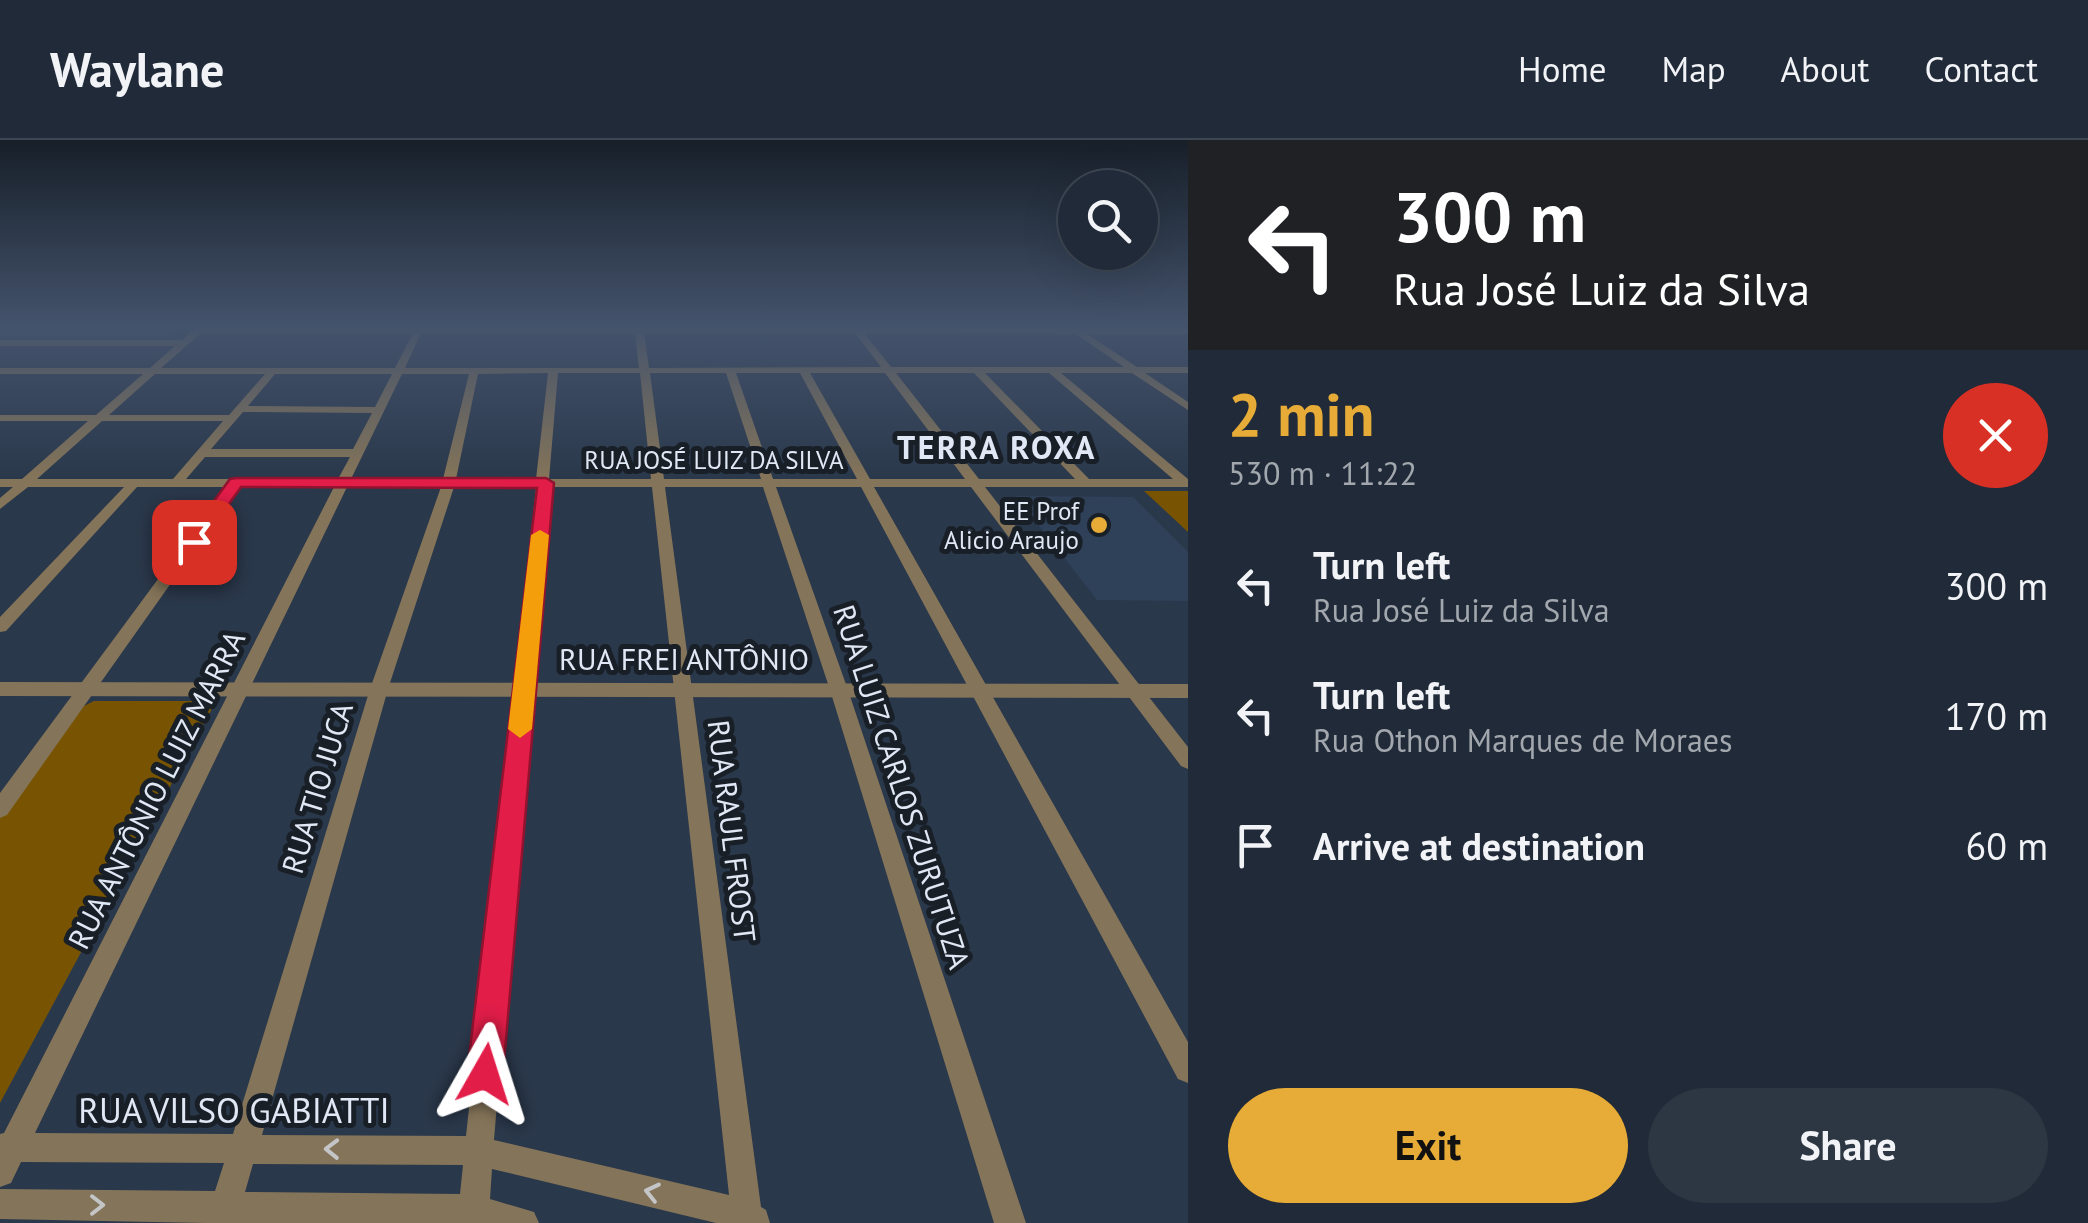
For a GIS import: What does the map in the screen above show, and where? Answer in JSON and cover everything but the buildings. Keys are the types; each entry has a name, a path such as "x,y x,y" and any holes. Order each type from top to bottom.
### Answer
{"street":[{"path":"0,505 144,378"},
{"path":"177,482 267,378"},
{"name":"RUA ANTÔNIO LUIZ MARRA","path":"4,1156 395,378"},
{"name":"RUA TIO JUCA","path":"223,1214 379,689 448,486 473,378"},
{"path":"473,1217 553,378"},
{"name":"RUA RAUL FROST","path":"643,378 751,1220"},
{"name":"RUA LUIZ CARLOS ZURUTUZA","path":"733,378 839,690 1010,1223"},
{"path":"807,378 1188,1070"},
{"path":"894,378 1188,761"},
{"path":"984,378 1086,483"},
{"path":"1060,378 1187,483"},
{"path":"1146,378 1188,408"},
{"path":"0,418 377,410"},
{"path":"202,454 358,453"},
{"name":"RUA JOSÉ LUIZ DA SILVA","path":"0,482 448,486 656,482 1187,483"},
{"path":"0,627 135,482"},
{"path":"0,809 236,482"},
{"name":"RUA FREI ANTÔNIO","path":"0,689 1188,691"},
{"name":"RUA VILSO GABIATTI","path":"4,1156 242,1147 478,1151 751,1220"},
{"path":"0,1204 223,1214 473,1217 522,1223"}],"shaded area":[{"path":"1144,491 1188,491 1188,532"},
{"name":"EE Prof Alicio Araujo","path":"1016,496 1133,497 1188,552 1188,601 1097,600"},
{"path":"94,701 212,701 214,705 0,1103 0,817 84,706"}],"slow traffic":[{"path":"520,729 540,535"}],"place":[{"name":"EE Prof Alicio Araujo","path":"1099,525"}],"district":[{"name":"TERRA ROXA","path":"997,448"}],"route":[{"path":"194,542 236,482 448,486 546,483 485,1074"}]}
